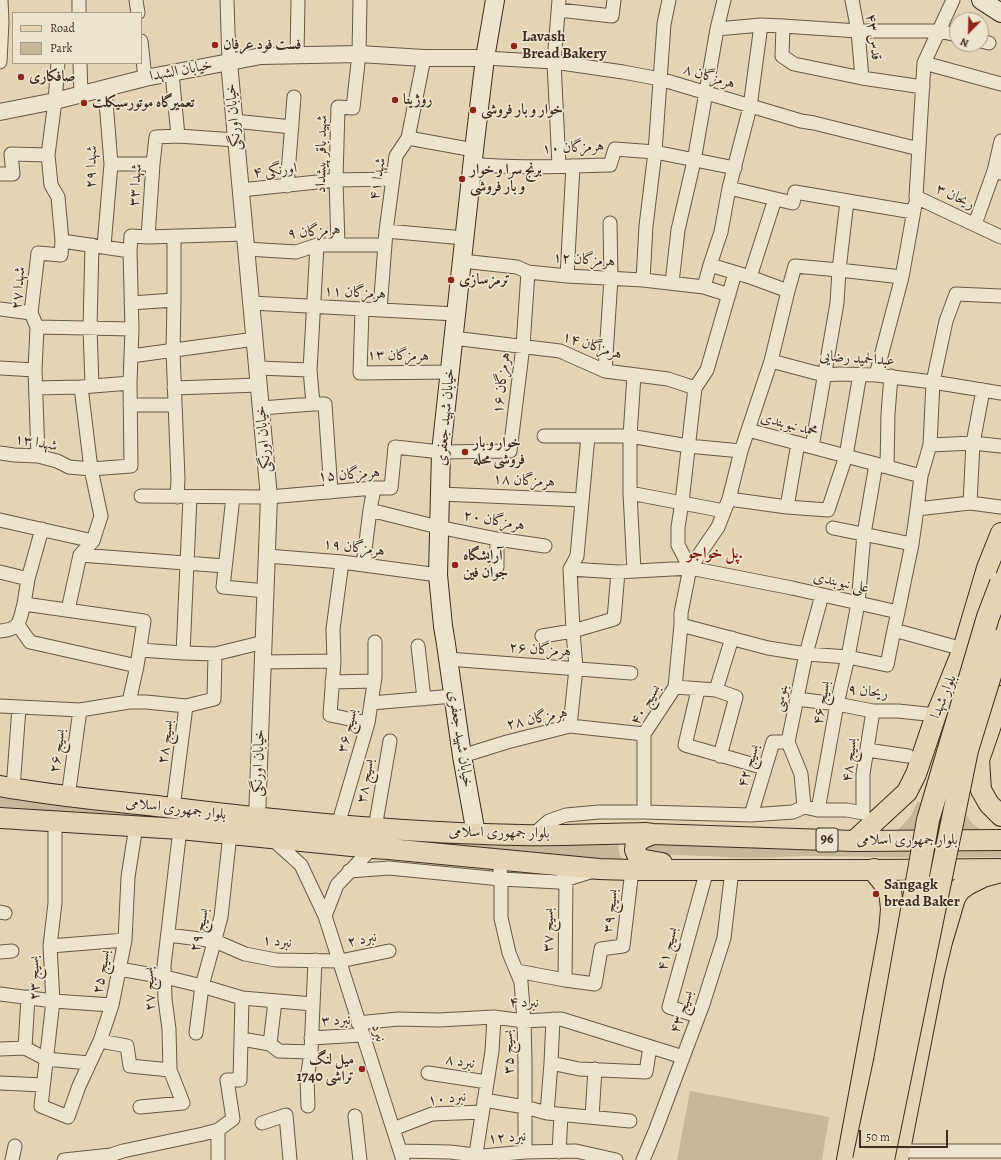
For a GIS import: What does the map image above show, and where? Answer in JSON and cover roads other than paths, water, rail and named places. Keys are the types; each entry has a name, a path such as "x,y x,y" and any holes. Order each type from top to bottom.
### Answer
{"highway":[{"path":"864,1160 885,1061 928,820 988,618 1001,582"},
{"path":"892,1157 967,750 1001,640"},
{"path":"848,1160 890,932 892,909 890,890 874,870"},
{"path":"892,1157 933,975 954,898 959,890 967,884 983,876 1001,870"},
{"path":"890,932 897,923 908,919 919,918 930,923 938,931 941,942"}],"main road":[{"name":"خیابان شهید جعفری","path":"476,834 462,756 443,626 438,575 438,527 442,452 453,338 485,58 495,0"},
{"path":"982,0 1001,13"},
{"name":"بلوار شهدا","path":"854,841 906,792 916,774 936,716 963,648 987,568 1001,533"},
{"path":"1001,696 979,760 981,790 989,804 1001,816"},
{"path":"916,774 927,783 940,789 954,790 968,788 981,781"},
{"name":"بلوار جمهوری اسلامی","path":"6,787 41,794 257,818 338,826 476,834 533,835 645,833 854,841 1001,840"},
{"name":"بلوار جمهوری اسلامی","path":"0,818 180,829 599,869 1001,870"},
{"name":"96","path":"653,834 636,843 635,850 640,859 707,870"}],"street":[{"path":"0,62 1,0"},
{"path":"79,0 79,12"},
{"path":"136,0 138,12"},
{"path":"227,0 229,62"},
{"path":"297,55 298,0"},
{"path":"359,54 360,0"},
{"path":"559,166 554,62 559,5 612,16 614,0"},
{"path":"643,280 646,226 655,152 664,24 669,0"},
{"path":"672,283 678,230 694,161 717,29 724,0"},
{"name":"قدس ۴۳","path":"852,0 858,31 862,78"},
{"path":"953,0 924,63 1001,84"},
{"path":"717,29 761,25 858,31 939,31 949,34"},
{"path":"704,287 720,232 750,107 761,25"},
{"path":"783,26 782,56 794,64 862,78 923,86"},
{"path":"142,50 145,78"},
{"name":"خیابان الشهدا","path":"0,112 81,95 145,78 261,56 359,54 424,58 485,58"},
{"name":"شهید باقر پیشداد","path":"338,245 336,180 338,107 353,108 359,54"},
{"name":"شهدا ۴۱","path":"380,310 386,231 396,156 408,138 424,58"},
{"name":"هرمزگان ۸","path":"485,58 554,62 660,79 801,121 919,149"},
{"name":"خیابان اورنگی","path":"229,62 269,497 257,818"},
{"name":"ریحان ۳","path":"924,63 919,170 916,197 1001,237"},
{"name":"شهدا ۲۷","path":"38,456 35,370 37,327 30,312 38,254 61,255 62,240 58,197 50,185 48,155 58,64"},
{"path":"80,64 81,95"},
{"path":"172,73 178,136 236,140"},
{"name":"شهدا ۲۹","path":"92,541 100,516 91,468 86,386 98,245 111,164 105,89"},
{"path":"287,186 294,97"},
{"path":"234,121 292,127"},
{"name":"شهدا ۳۳","path":"148,237 156,136 178,136"},
{"name":"هرمزگان ۱۰","path":"408,138 473,157 494,166 610,165 615,149 655,152 735,168"},
{"path":"975,224 998,172 1001,141"},
{"path":"0,174 13,174 11,154 48,155"},
{"path":"111,164 153,164"},
{"path":"567,276 573,166"},
{"name":"اورنگی ۴","path":"241,190 336,180 393,179"},
{"path":"730,188 792,203 795,192 913,212"},
{"path":"876,374 902,278 916,197"},
{"path":"750,277 775,199"},
{"path":"812,447 837,303 839,270 847,201"},
{"path":"605,371 611,278 610,224"},
{"path":"386,231 464,238"},
{"name":"هرمزگان ۹","path":"130,251 130,236 174,236 245,242 296,252 317,245 385,245"},
{"path":"174,236 174,388 178,479 184,497 187,563 183,653"},
{"path":"62,240 130,251 132,329 130,405 175,405"},
{"path":"313,404 310,370 317,245"},
{"name":"هرمزگان ۱۲","path":"462,261 517,267 528,272 672,283 704,287 729,294"},
{"path":"710,265 735,272 788,291"},
{"path":"748,430 771,362 795,266 902,278"},
{"path":"523,346 528,272"},
{"path":"690,568 678,545 678,527 695,388 707,370 735,272"},
{"path":"681,624 768,648 806,654 848,657 887,665 912,544 921,476 930,445 934,382 946,321 956,294 1001,296"},
{"path":"131,303 174,300"},
{"name":"هرمزگان ۱۱","path":"252,302 456,314"},
{"path":"0,309 30,312"},
{"name":"هرمزگان ۱۳","path":"362,309 360,373 450,372"},
{"path":"37,327 132,329"},
{"name":"هرمزگان ۱۴","path":"453,338 560,351 605,371 668,379 695,388"},
{"path":"131,356 255,339"},
{"name":"هرمزگان ۱۶","path":"442,452 510,451 523,346"},
{"name":"عبدالحمید رضایی","path":"771,362 824,376 876,374 1001,392"},
{"path":"0,368 35,370"},
{"path":"257,368 310,370"},
{"path":"630,494 682,502 726,505 787,506 828,510 846,456 860,374"},
{"path":"634,375 630,436 630,494 634,571"},
{"name":"بسیج ۴۶","path":"818,810 837,704 848,657 858,603 864,534 882,466 891,376"},
{"path":"36,388 130,383"},
{"path":"174,388 259,385"},
{"path":"970,503 973,443 983,390"},
{"path":"261,408 325,404 331,492"},
{"name":"شهدا ۱۳","path":"0,453 38,456 57,461 69,467 91,468 131,466 130,405"},
{"name":"محمد نبوبندی","path":"741,451 748,430 921,476"},
{"path":"544,436 630,436 688,446 741,451"},
{"path":"570,726 576,668 570,569 576,556 588,436"},
{"path":"930,445 973,443 1001,446"},
{"path":"787,506 798,444"},
{"name":"هرمزگان ۱۵","path":"141,496 269,497 374,488 391,488 394,447 442,452"},
{"name":"بسیج ۴۰","path":"644,812 644,734 675,687 681,613 690,568 718,527 726,505 741,451"},
{"path":"363,565 374,488"},
{"name":"هرمزگان ۱۸","path":"440,494 582,500"},
{"path":"233,497 223,587 266,591"},
{"path":"917,509 970,503 1001,507"},
{"name":"هرمزگان ۲۰","path":"370,510 438,527 497,539 544,546"},
{"path":"0,520 92,541 80,555 68,610"},
{"path":"833,528 912,544"},
{"path":"0,631 10,630 18,625 24,604 28,579 42,529"},
{"path":"497,539 497,567"},
{"path":"80,555 226,566"},
{"name":"هرمزگان ۱۹","path":"267,556 342,562 438,575"},
{"path":"342,562 333,629 334,661 330,715 368,723"},
{"name":"علی نبوبندی","path":"570,569 618,572 690,568 898,612"},
{"path":"0,572 28,579"},
{"path":"542,636 573,631 614,619 618,572"},
{"name":"بنوسی","path":"788,742 806,654 822,595"},
{"path":"24,604 144,620 140,650 129,702"},
{"path":"18,625 30,642 137,666"},
{"path":"894,630 963,648"},
{"path":"716,690 732,638"},
{"path":"140,650 215,654 264,642"},
{"name":"بسیج ۳۶","path":"338,826 368,723 374,681 375,642"},
{"path":"418,646 424,699"},
{"name":"بسیج ۲۸","path":"173,808 186,706 214,700 215,654"},
{"name":"هرمزگان ۲۶","path":"448,659 630,672"},
{"path":"263,662 334,661"},
{"path":"332,682 374,681"},
{"path":"675,687 698,690 716,690 736,697 720,756"},
{"path":"698,690 685,745 765,768"},
{"path":"371,703 454,696"},
{"name":"ریحان ۹","path":"797,699 837,704 873,711 898,711 936,716"},
{"path":"0,706 80,710 129,702 146,702 186,706"},
{"path":"6,787 19,708"},
{"name":"بسیج ۲۶","path":"68,796 80,710"},
{"name":"بسیج ۴۸","path":"818,810 847,810 863,813 863,774 873,711"},
{"name":"هرمزگان ۲۸","path":"462,756 507,742 570,726 644,734"},
{"name":"بسیج ۳۸","path":"375,828 390,741"},
{"name":"بسیج ۴۲","path":"751,815 773,742 788,742"},
{"path":"788,742 801,774 804,807"},
{"path":"867,750 908,756"},
{"path":"533,835 549,821 566,815 599,812 751,815 793,812 804,807 818,810"},
{"name":"بسیج ۲۳","path":"55,821 55,903 50,946 53,1001 41,1106 68,1117"},
{"name":"بسیج ۲۵","path":"68,1117 79,1086 100,1041 112,1005 125,940 128,877 136,826"},
{"name":"بسیج ۲۷","path":"140,1107 183,1103 170,1070 169,1029 164,978 164,966 180,829"},
{"name":"بسیج ۲۹","path":"196,1033 202,986 220,917 230,834"},
{"name":"نبرد","path":"270,837 302,865 325,916 401,1156"},
{"path":"325,916 337,885 348,871 372,848"},
{"name":"بسیج ۳۵","path":"499,859 501,879 501,918 509,953 521,982 524,1021 525,1152"},
{"path":"348,871 389,868 501,879 558,882 599,869"},
{"name":"بسیج ۳۹","path":"565,980 595,984 601,949 623,946 632,870"},
{"name":"بسیج ۴۱","path":"698,1016 669,1007 707,870"},
{"name":"بسیج ۴۳","path":"643,1160 703,1004 724,938 732,870"},
{"name":"بسیج ۳۷","path":"565,980 566,879"},
{"name":"نبرد ۱","path":"168,935 214,941 245,954 276,960 340,961"},
{"path":"50,946 125,940"},
{"name":"نبرد ۲","path":"340,961 389,951"},
{"path":"308,1106 307,1080 311,1052 315,960"},
{"path":"119,969 202,986 242,998 313,1004"},
{"path":"517,971 565,980"},
{"path":"0,994 53,1001 112,1005"},
{"path":"25,1048 28,998"},
{"path":"64,1160 111,1155 124,1156 218,1130 233,1119 227,1080 240,1080 242,998"},
{"path":"270,1044 274,1001"},
{"path":"475,1157 492,1051 494,1017"},
{"name":"نبرد ۴","path":"358,1023 398,1019 439,1020 494,1017 524,1021 561,1019 683,1057"},
{"path":"547,1113 553,1019"},
{"name":"نبرد ۳","path":"311,1038 362,1036"},
{"path":"242,1039 270,1044 279,1051 311,1052"},
{"path":"100,1041 127,1046 130,1066 170,1070"},
{"path":"551,1063 579,1069 646,1072 650,1047"},
{"path":"0,1049 25,1048 46,1059 89,1063"},
{"path":"592,1117 595,1069"},
{"name":"نبرد ۸","path":"428,1073 487,1082"},
{"path":"0,1083 43,1085"},
{"name":"نبرد ۱۰","path":"393,1129 432,1114 483,1106 525,1107 561,1115 630,1121"},
{"path":"262,1123 286,1115 290,1160"},
{"path":"550,1154 561,1115"},
{"path":"355,1116 360,1160"},
{"path":"218,1130 218,1160"},
{"path":"12,1160 15,1146"},
{"name":"نبرد ۱۲","path":"401,1156 450,1152 475,1157 509,1157 525,1152 550,1154 576,1151 616,1160"},
{"path":"892,1157 1001,1152"}],"place":[{"name":"فست فود عرفان","path":"215,45"},
{"name":"Lavash Bread Bakery","path":"514,46"},
{"name":"صافکاری","path":"21,77"},
{"name":"روژینا","path":"395,100"},
{"name":"تعمیرگاه موتورسیکلت","path":"84,103"},
{"name":"خوار و بار فروشی","path":"473,110"},
{"name":"برنج سرا و خوار و بار فروشی","path":"462,179"},
{"name":"ترمزسازی","path":"451,280"},
{"name":"خوار و بار فروشی محله","path":"465,452"},
{"name":"آرایشگاه جوان فین","path":"455,565"},
{"name":"Sangagk bread Baker","path":"876,894"},
{"name":"میل لنگ تراشی 1740","path":"362,1069"}],"district":[{"name":"پل خواجو.","path":"715,554"}]}
